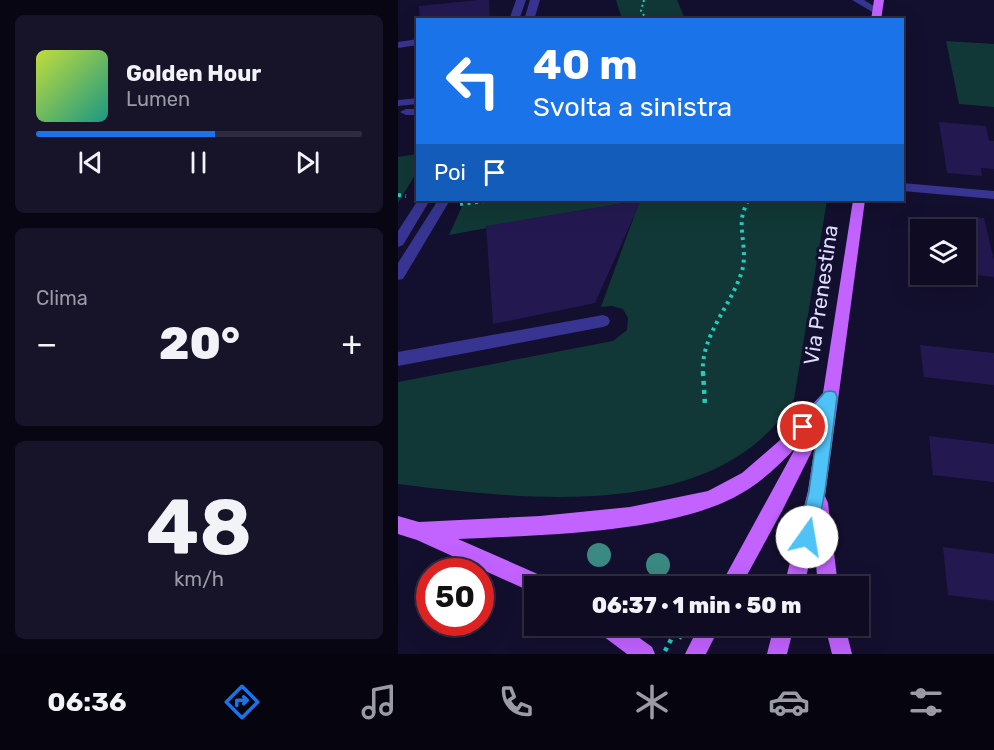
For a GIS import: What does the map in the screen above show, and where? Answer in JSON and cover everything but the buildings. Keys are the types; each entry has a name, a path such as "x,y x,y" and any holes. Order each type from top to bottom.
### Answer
{"main road":[{"path":"877,15 879,0"},
{"name":"Via Prenestina","path":"796,576 817,491 859,201"},
{"path":"419,531 634,516 708,500 734,489 763,466 789,442 830,397"},
{"name":"Via Prenestina","path":"736,576 776,505 830,397"},
{"path":"817,491 827,576"},
{"path":"398,525 419,531 524,578"},
{"path":"620,636 645,654"},
{"path":"695,654 705,636"},
{"path":"777,654 782,636"},
{"path":"838,636 842,654"}],"street":[{"path":"515,18 521,0"},
{"path":"530,18 535,0"},
{"path":"857,0 877,15"},
{"path":"398,45 416,42"},
{"path":"398,103 416,101"},
{"path":"904,187 995,195"},
{"path":"398,242 423,201"},
{"path":"398,275 443,201"},
{"path":"398,359 603,321"}],"path":[{"path":"644,0 641,11 646,18"},
{"path":"398,195 406,196"},
{"path":"460,204 485,201"},
{"path":"705,406 702,364 716,322 742,273 745,242 742,218 748,201"}],"green space":[{"path":"616,0 677,0 685,18 622,18"},
{"path":"946,41 994,44 994,107 959,104"},
{"path":"416,154 416,174 398,203 398,157"},
{"path":"465,201 635,201 449,235"},
{"path":"640,201 827,201 794,399 760,439 718,468 668,485 614,494 558,497 501,495 398,484 398,382 613,341 627,330 628,318 623,309 612,306 601,307"}],"route":[{"path":"803,427 830,397 817,491 807,537"}]}
